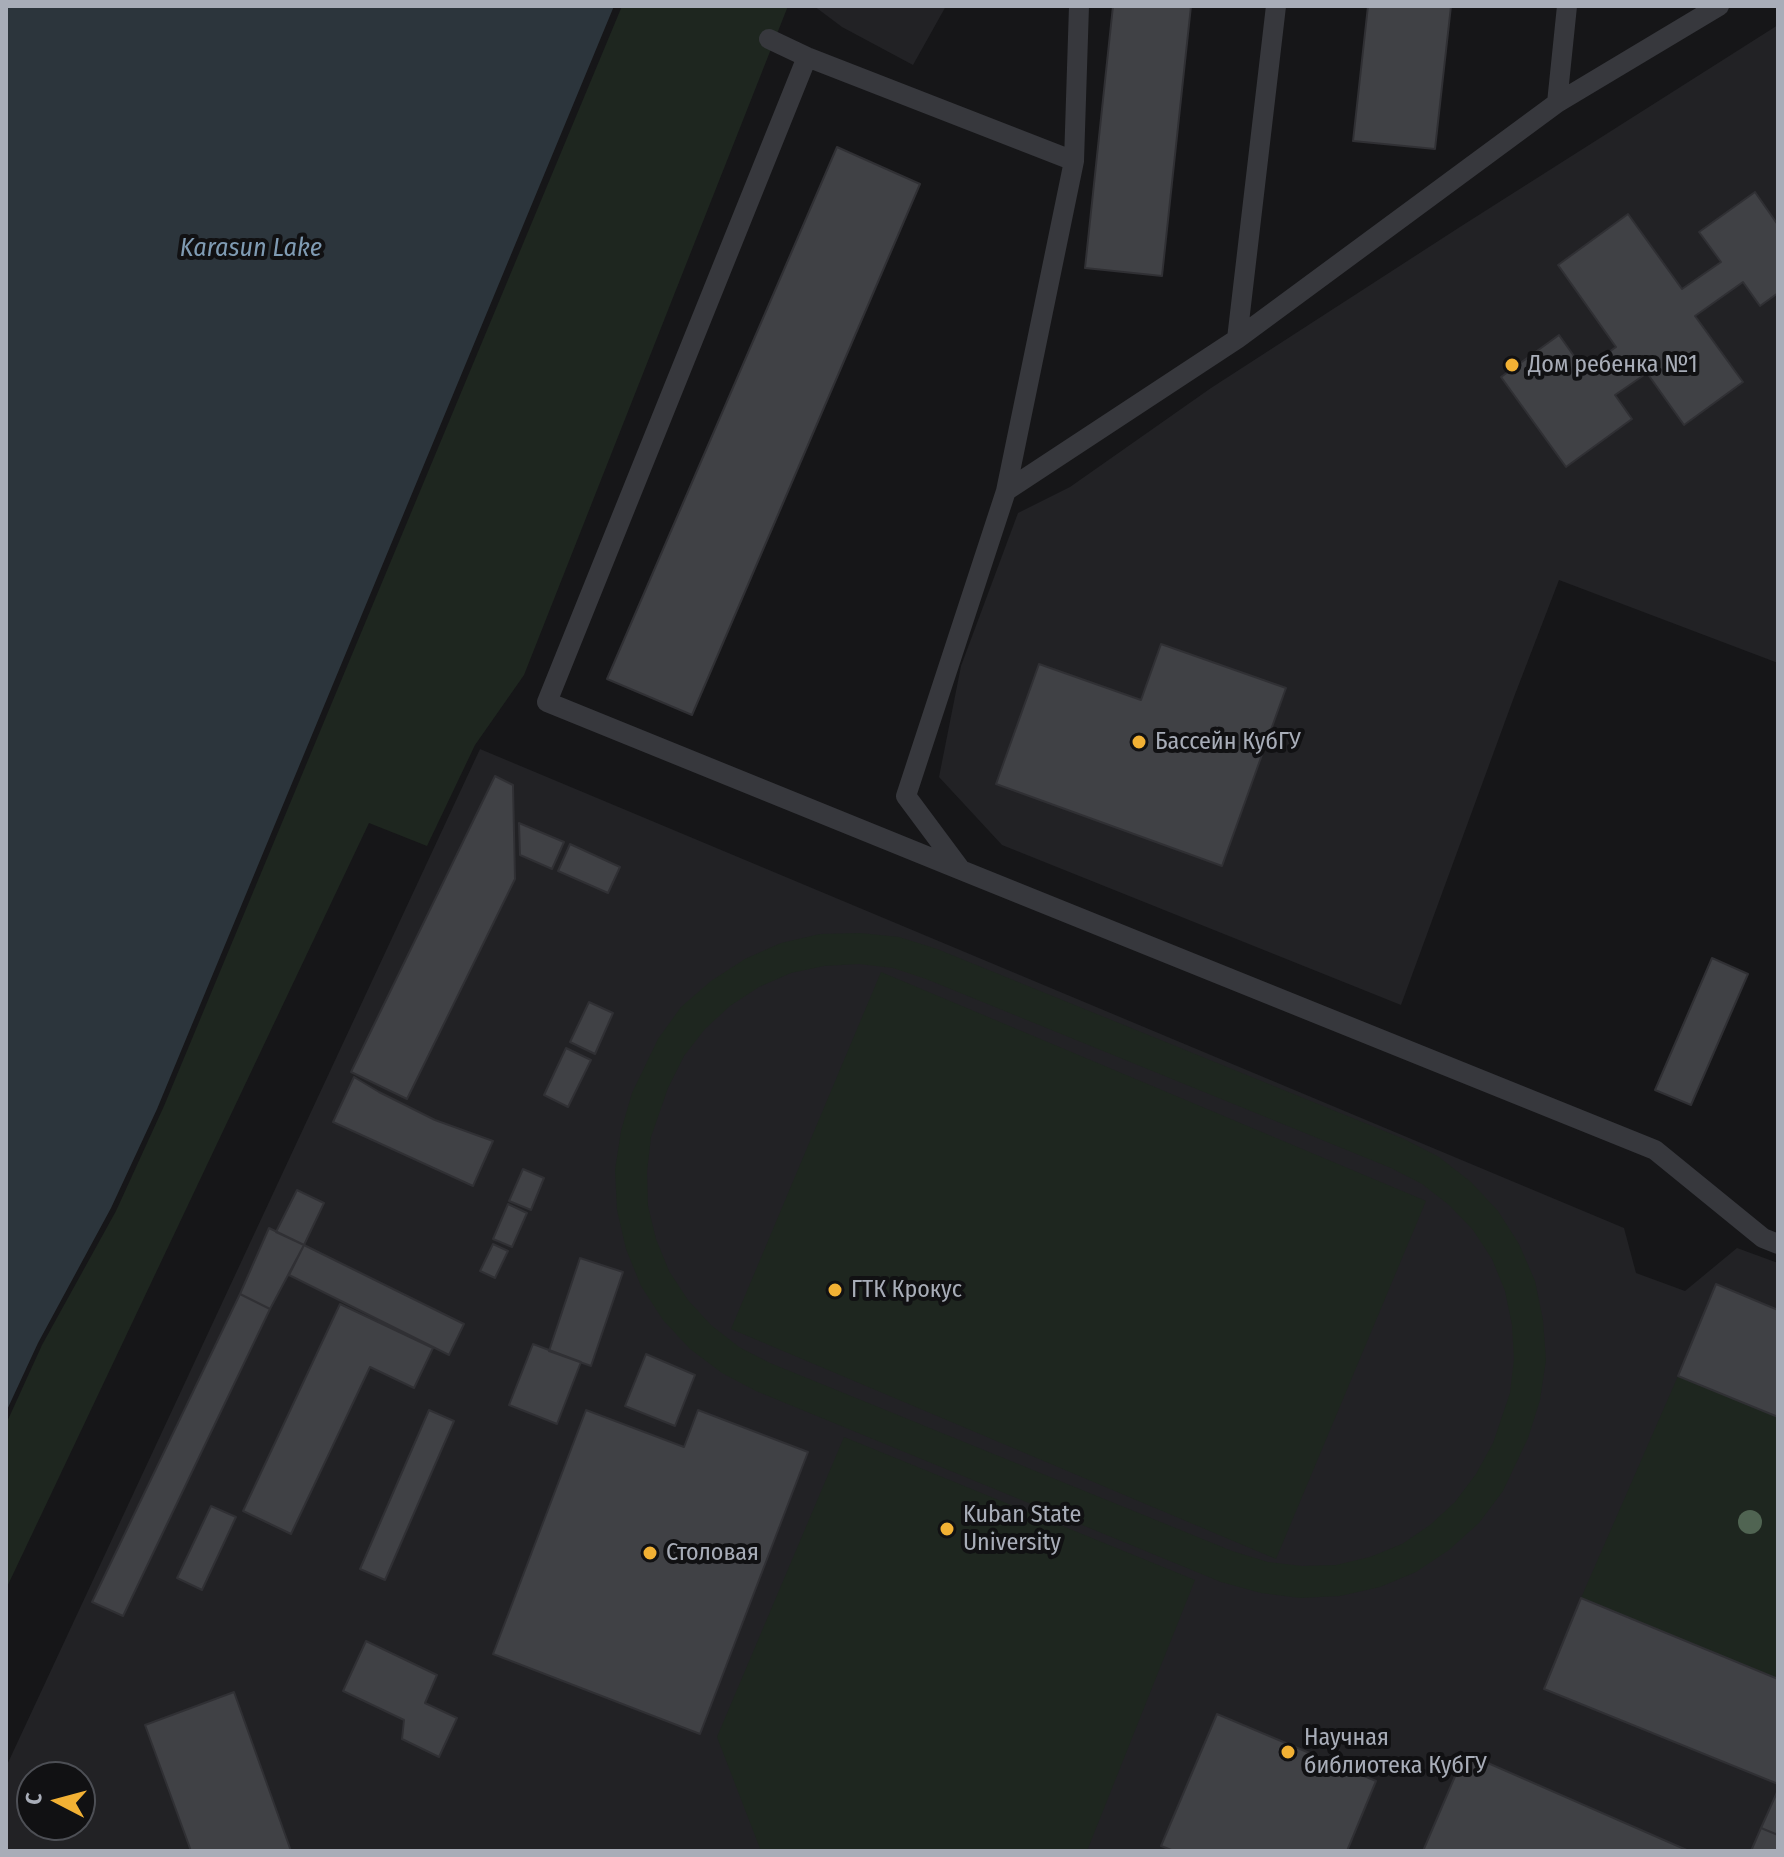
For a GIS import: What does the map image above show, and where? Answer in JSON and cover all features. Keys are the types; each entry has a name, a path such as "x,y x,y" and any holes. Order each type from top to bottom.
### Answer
{"lane":[{"path":"961,870 906,796 1006,491 1074,161 1079,6"},
{"path":"1237,339 1276,6"},
{"path":"1557,103 1567,6"},
{"path":"1006,491 1237,339 1557,103 1719,6"},
{"path":"769,39 807,57 1074,161"},
{"path":"807,57 547,702 1655,1150 1763,1238 1778,1244"}],"shaded area":[{"path":"622,6 788,6 524,675 475,745 427,846 369,823 6,1589 6,1424 42,1345 116,1211 164,1106"},
{"path":"814,6 946,6 913,65 842,27"},
{"path":"1778,25 1778,663 1559,580 1401,1005 1002,845 939,777 961,666 1018,513 1070,487 1211,388"},
{"name":"Kuban State University","path":"480,749 1624,1228 1636,1273 1685,1291 1737,1248 1778,1263 1778,1851 6,1851 6,1767"},
{"path":"860,933 899,937 937,949 1404,1139 1439,1157 1471,1182 1498,1211 1519,1244 1535,1281 1543,1320 1546,1360 1540,1400 1528,1438 1503,1491 1479,1523 1449,1550 1416,1572 1380,1587 1340,1596 1300,1598 1261,1593 1221,1582 756,1391 722,1373 690,1349 663,1320 641,1286 626,1249 617,1210 615,1170 621,1131 632,1093 658,1039 681,1007 711,981 745,959 781,943 820,934","holes":["859,964 893,968 1391,1168 1422,1184 1449,1205 1473,1230 1492,1259 1505,1291 1512,1325 1514,1359 1510,1393 1493,1443 1476,1474 1455,1502 1430,1525 1402,1544 1370,1557 1336,1565 1302,1566 1268,1562 1232,1551 770,1363 739,1347 711,1325 688,1300 669,1271 656,1239 648,1206 647,1172 651,1137 668,1088 684,1056 705,1029 730,1006 759,987 791,973 824,966"]},
{"path":"881,972 1426,1201 1276,1559 731,1329"},
{"path":"1678,1376 1778,1417 1778,1679 1581,1598"},
{"path":"844,1437 1195,1580 1087,1851 761,1851 717,1737"}],"water":[{"name":"Karasun Lake","path":"6,6 614,6 157,1109 111,1208 38,1343 6,1412"}],"building":[{"path":"1113,6 1191,6 1162,276 1085,268"},
{"path":"1368,6 1451,6 1435,149 1353,141"},
{"path":"837,147 920,184 692,715 607,679"},
{"path":"1755,192 1778,225 1778,293 1760,306 1743,282 1695,316 1743,382 1684,425 1647,373 1615,395 1632,419 1566,467 1501,377 1559,335 1584,370 1616,347 1558,265 1628,214 1682,289 1721,262 1699,232"},
{"name":"Бассейн КубГУ","path":"1161,644 1286,688 1222,866 996,784 1039,664 1141,700"},
{"path":"495,776 513,785 515,879 407,1099 351,1072"},
{"path":"519,823 564,842 552,869 520,855"},
{"path":"570,844 620,867 608,893 558,871"},
{"path":"1712,958 1748,974 1691,1105 1655,1090"},
{"path":"589,1002 613,1013 595,1054 570,1042"},
{"path":"566,1048 591,1060 568,1107 544,1095"},
{"path":"354,1077 435,1120 493,1141 473,1186 333,1122"},
{"path":"523,1169 544,1178 531,1210 509,1201"},
{"path":"297,1190 324,1203 304,1245 276,1232"},
{"path":"508,1204 527,1213 512,1247 493,1239"},
{"path":"269,1228 304,1245 270,1309 240,1294"},
{"path":"493,1244 508,1251 495,1278 480,1271"},
{"path":"304,1245 464,1324 449,1355 289,1275"},
{"path":"580,1258 623,1272 591,1366 549,1351"},
{"path":"1716,1284 1778,1310 1778,1417 1678,1376"},
{"path":"240,1294 270,1309 123,1616 92,1602"},
{"path":"340,1304 433,1348 414,1388 370,1367 291,1534 243,1511"},
{"path":"533,1344 581,1362 557,1424 509,1405"},
{"path":"646,1354 695,1375 675,1426 625,1406"},
{"path":"429,1410 454,1421 385,1580 360,1569"},
{"name":"Столовая","path":"586,1410 684,1447 698,1410 808,1452 700,1734 493,1654"},
{"path":"211,1506 236,1517 202,1590 177,1578"},
{"path":"1581,1598 1778,1679 1778,1784 1544,1689"},
{"path":"366,1641 437,1675 425,1703 457,1718 439,1757 402,1739 404,1720 343,1691"},
{"path":"234,1692 291,1851 191,1851 145,1725"},
{"path":"1217,1714 1376,1781 1347,1851 1174,1851 1161,1846"},
{"path":"1465,1753 1689,1851 1423,1851"},
{"path":"1778,1790 1778,1835 1761,1828"},
{"path":"1761,1828 1778,1835 1778,1851 1751,1851"}],"place":[{"name":"Дом ребенка №1","path":"1512,365"},
{"name":"Бассейн КубГУ","path":"1139,742"},
{"name":"ГТК Крокус","path":"835,1290"},
{"name":"Kuban State University","path":"947,1529"},
{"name":"Столовая","path":"650,1553"},
{"name":"Научная библиотека КубГУ","path":"1288,1752"}]}
